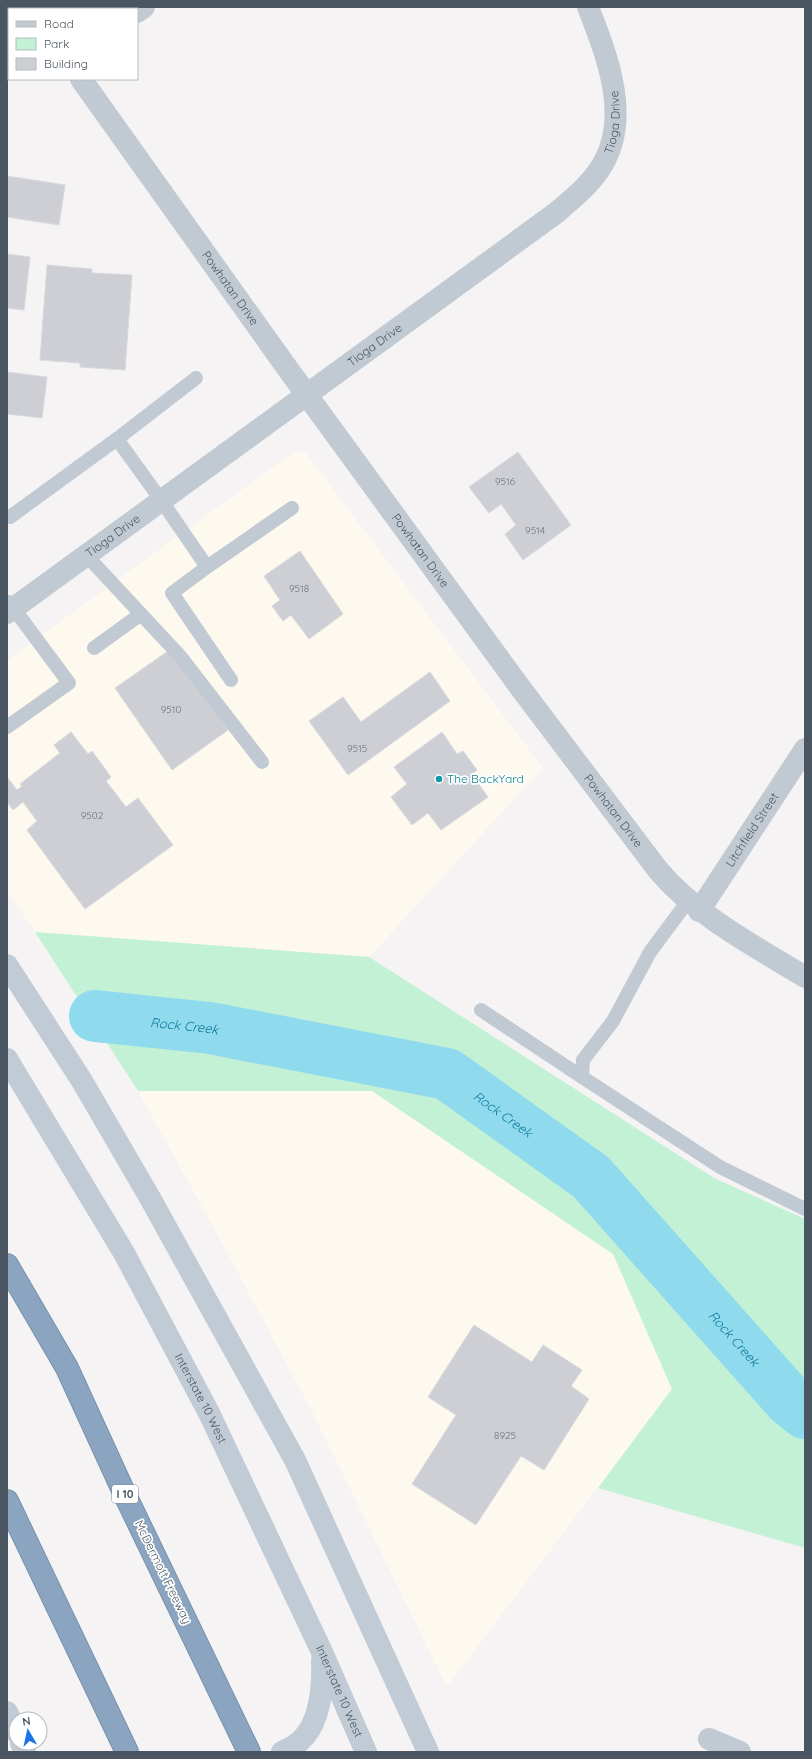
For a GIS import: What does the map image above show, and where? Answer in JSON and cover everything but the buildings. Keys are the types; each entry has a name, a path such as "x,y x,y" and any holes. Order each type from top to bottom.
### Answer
{"highway":[{"name":"McDermott Freeway","path":"7,1265 67,1368 127,1500 249,1752"},
{"path":"7,1501 127,1752"}],"main road":[{"path":"7,965 82,1081 146,1191 295,1460 428,1752"},
{"name":"Interstate 10 West","path":"7,1059 124,1253 209,1413 322,1652 366,1752"},
{"path":"282,1752 301,1741 313,1724 323,1683 322,1652"}],"street":[{"name":"Tioga Drive","path":"9,607 86,555 556,213 582,190 597,173 606,158 615,124 615,105 609,66 588,7"},
{"name":"Powhatan Drive","path":"82,80 522,690 633,838 672,887 712,920 805,977"},
{"name":"Litchfield Street","path":"694,906 805,749"},
{"path":"709,1738 740,1752"}],"lane":[{"path":"10,517 117,439 196,378"},
{"path":"117,439 207,567"},
{"path":"231,680 172,593 292,508"},
{"path":"86,555 180,656 262,762"},
{"path":"7,727 69,683 9,607"},
{"path":"94,648 141,614"},
{"path":"582,1077 583,1060 613,1021 650,952 694,906"},
{"path":"481,1010 720,1167 805,1209"}],"shaded area":[{"path":"294,452 306,453 543,768 369,957 35,932 7,891 7,660"},
{"path":"138,1091 372,1091 613,1254 672,1389 447,1687 314,1415 228,1254"}],"green space":[{"path":"35,932 369,957 714,1178 805,1219 805,1548 598,1488 672,1389 613,1254 372,1091 138,1091"}],"waterway":[{"name":"Rock Creek","path":"95,1016 210,1028 447,1074 591,1177 789,1400 805,1413"}],"place":[{"name":"The BackYard","path":"439,779"}]}
